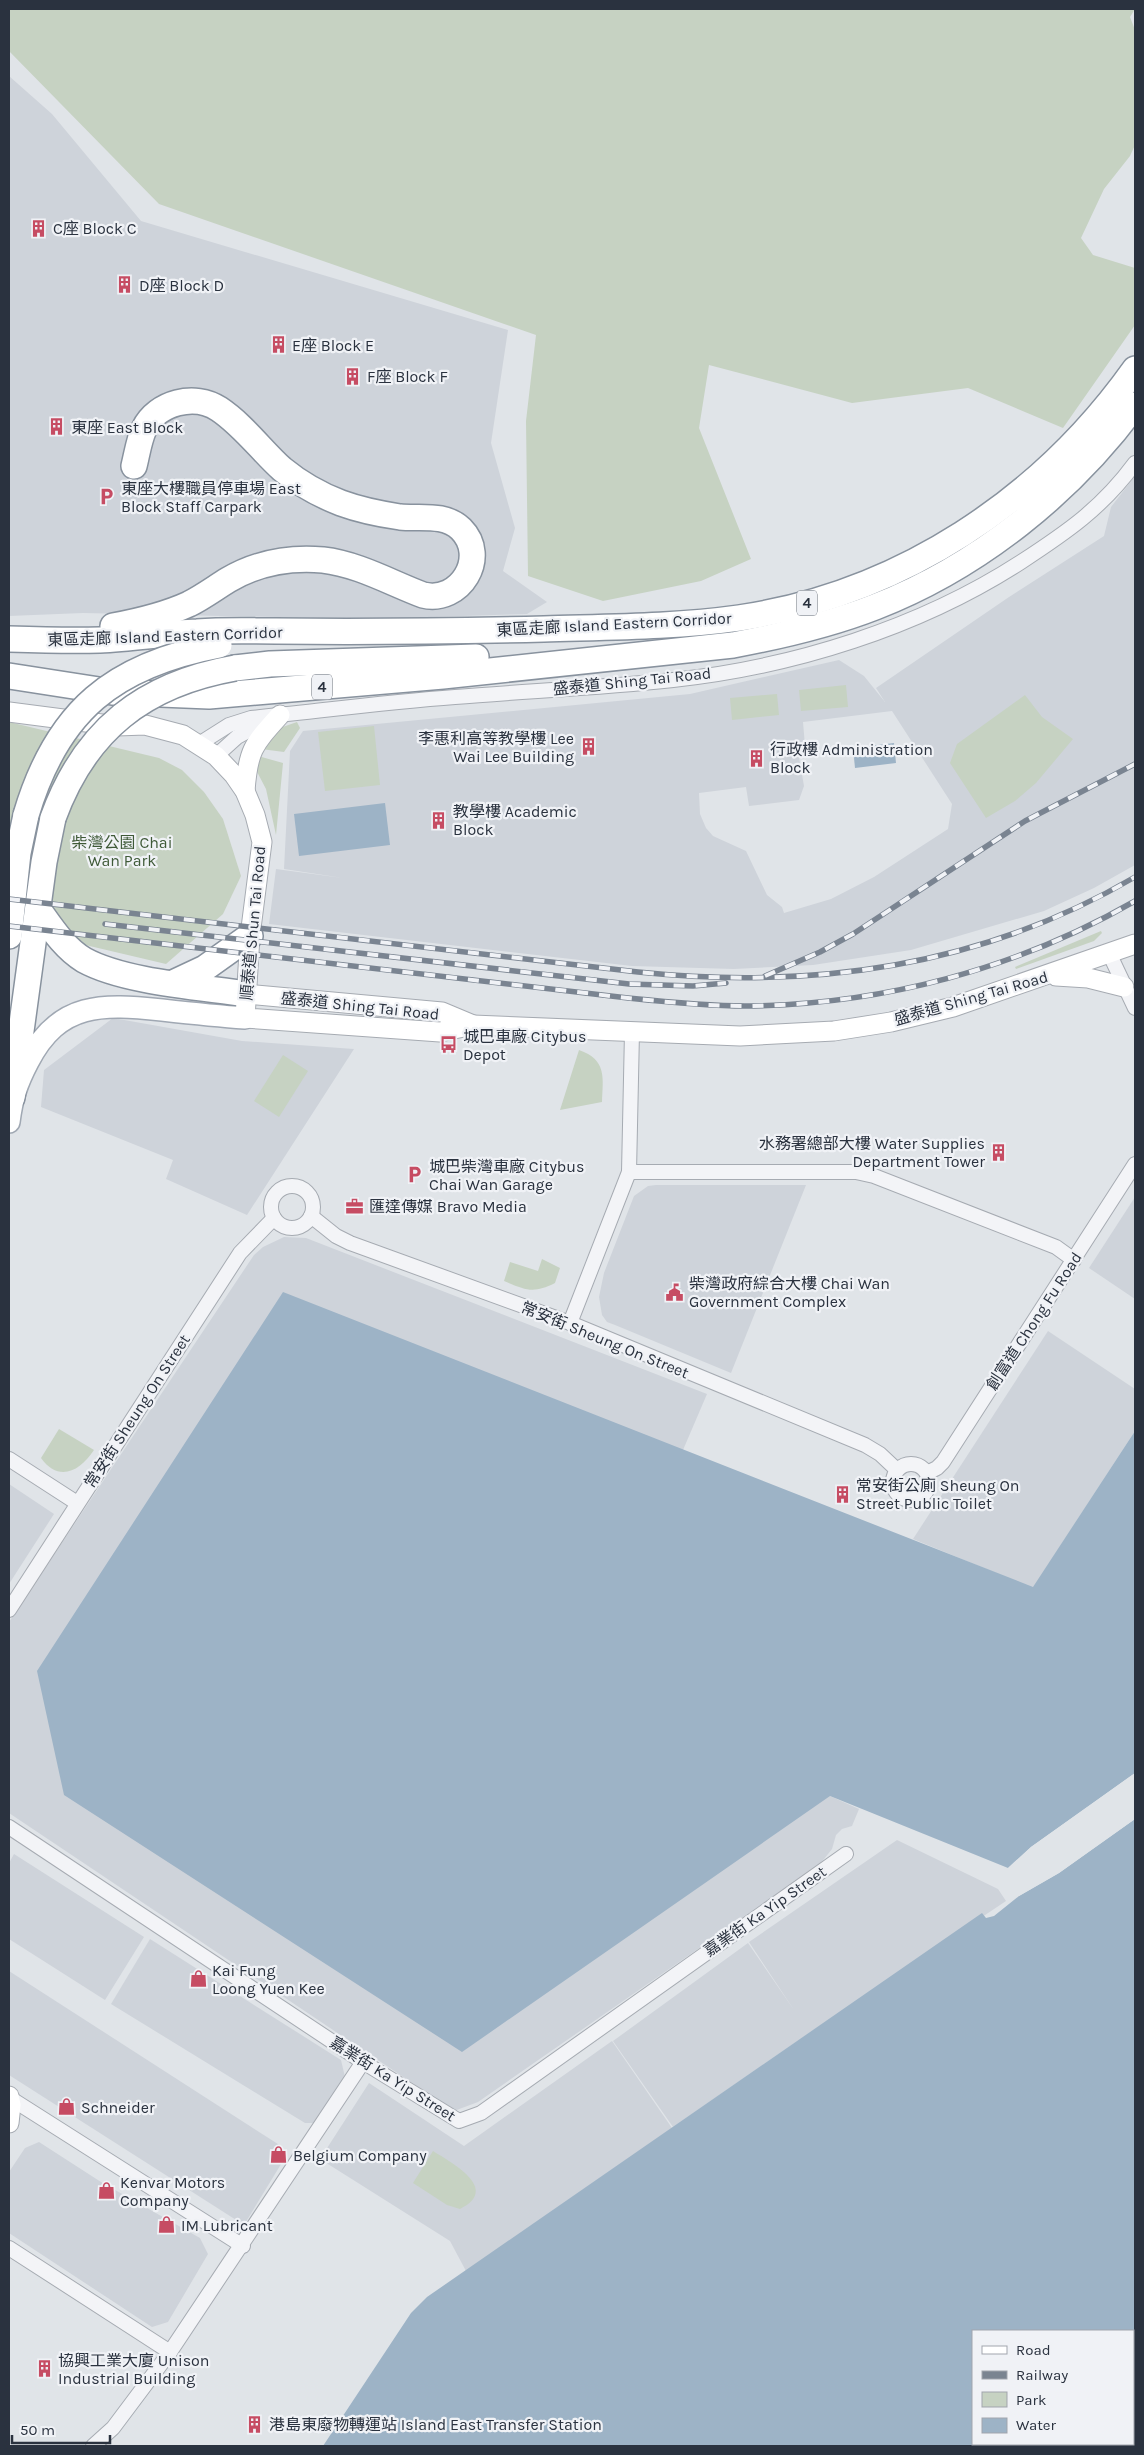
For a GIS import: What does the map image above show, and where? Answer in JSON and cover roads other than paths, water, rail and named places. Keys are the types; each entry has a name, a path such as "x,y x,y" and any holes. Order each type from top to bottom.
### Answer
{"highway":[{"name":"東區走廊 Island Eastern Corridor","path":"9,639 97,640 234,630 398,632 609,627 707,622 768,613 850,591 906,567 937,550 1015,497 1079,438 1135,369"},
{"path":"9,639 84,631 159,616 197,600 244,572 279,561 304,559 333,562 430,596 443,595 456,589 463,582 471,567 472,552 470,543 462,530 452,522 439,518 382,514 352,507 326,496 284,470 227,416 204,402 180,402 171,405 156,416 144,428 134,466"},
{"name":"東區走廊 Island Eastern Corridor","path":"9,676 112,692 209,696 434,676 733,645 781,636 830,623 876,607 916,588 991,544 1028,517 1072,478 1116,430 1135,404"},
{"path":"9,936 12,883 26,815 41,770 56,743 74,719 96,696 122,678 152,663 184,652 220,645 398,632"},
{"path":"12,1097 38,909 53,818 75,768 85,752 112,723 135,704 162,689 199,675 235,668 299,663 524,655 636,654"},
{"path":"38,909 65,944 83,959 111,972 173,983 246,1006"},
{"path":"173,983 204,968 250,936"}],"main road":[{"path":"9,1122 12,1097 34,1052 44,1038 59,1024 84,1011 118,1006 246,1006"}],"street":[{"name":"盛泰道 Shing Tai Road","path":"199,744 229,725 251,718 451,697 674,680 771,664 858,640 994,580 1080,522 1114,491 1135,463"},
{"name":"順泰道 Shun Tai Road","path":"9,712 117,726 145,725 183,735 216,756 245,790 255,815 262,842 250,936 246,1006"},
{"name":"盛泰道 Shing Tai Road","path":"216,756 237,737 280,715"},
{"path":"245,790 250,752 256,742 280,715"},
{"name":"盛泰道 Shing Tai Road","path":"246,1006 442,1012 473,1025 632,1032 740,1036 834,1031 891,1022 953,1007 1135,944"},
{"path":"1109,953 1135,1008"},
{"path":"1047,976 1088,978 1124,987"},
{"path":"570,1323 629,1172 632,1032"},
{"name":"創富道 Chong Fu Road","path":"927,1473 937,1468 943,1462 1135,1164"},
{"path":"629,1172 856,1172 874,1176 1056,1247 1074,1260"},
{"path":"288,1186 301,1188 313,1203 310,1216 300,1226 286,1227 274,1218 271,1205 272,1198 282,1188 288,1186"},
{"name":"常安街 Sheung On Street","path":"310,1216 336,1236 350,1243 570,1323 865,1446 880,1454 897,1470"},
{"name":"常安街 Sheung On Street","path":"9,1610 240,1252 274,1218"},
{"path":"9,1459 77,1503"},
{"path":"916,1463 927,1473 930,1483 925,1494 920,1498 908,1500 902,1498 895,1490 893,1480 897,1470 902,1465 916,1463"},
{"name":"嘉業街 Ka Yip Street","path":"9,1827 364,2062 459,2121 472,2118 846,1854"},
{"path":"93,2446 113,2428 170,2352 243,2246 364,2062"},
{"path":"10,2097 243,2246"},
{"path":"9,2124 10,2097"},
{"path":"9,2124 30,2110"},
{"path":"9,2248 170,2352"}],"water":[{"path":"894,743 896,763 855,768 853,748"},
{"path":"385,803 390,845 299,856 294,814"},
{"path":"283,1292 1033,1587 1135,1431 1135,1773 1031,1847 1008,1868 830,1796 462,2052 64,1795 37,1671"},
{"path":"1135,1819 1135,2446 323,2446 411,2313 427,2297 982,1913 986,1918 994,1916 1019,1896 1059,1873"}],"railway":[{"path":"765,976 820,952 853,934 1025,821 1135,764"},
{"path":"9,899 638,972 703,977 768,977 832,974 894,965 956,951 1017,932 1077,908 1135,877"},
{"path":"9,926 628,998 701,1005 745,1006 847,999 947,979 996,964 1043,946 1090,925 1135,901"},
{"path":"105,924 629,984 693,986 726,983"}],"place":[{"name":"C座 Block C","path":"39,228"},
{"name":"D座 Block D","path":"125,285"},
{"name":"E座 Block E","path":"278,345"},
{"name":"F座 Block F","path":"353,376"},
{"name":"東座 East Block","path":"57,427"},
{"name":"東座大樓職員停車場 East Block Staff Carpark","path":"107,497"},
{"name":"李惠利高等教學樓 Lee Wai Lee Building","path":"588,747"},
{"name":"行政樓 Administration Block","path":"756,758"},
{"name":"教學樓 Academic Block","path":"439,820"},
{"name":"城巴車廠 Citybus Depot","path":"449,1045"},
{"name":"水務署總部大樓 Water Supplies Department Tower","path":"999,1152"},
{"name":"城巴柴灣車廠 Citybus Chai Wan Garage","path":"415,1175"},
{"name":"匯達傳媒 Bravo Media","path":"355,1206"},
{"name":"柴灣政府綜合大樓 Chai Wan Government Complex","path":"675,1292"},
{"name":"常安街公廁 Sheung On Street Public Toilet","path":"842,1494"},
{"name":"Kai Fung Loong Yuen Kee","path":"198,1979"},
{"name":"Schneider","path":"67,2107"},
{"name":"Belgium Company","path":"279,2155"},
{"name":"Kenvar Motors Company","path":"106,2191"},
{"name":"IM Lubricant","path":"167,2225"},
{"name":"協興工業大廈 Unison Industrial Building","path":"44,2369"},
{"name":"港島東廢物轉運站 Island East Transfer Station","path":"255,2424"}],"park label":[{"name":"柴灣公園 Chai Wan Park","path":"122,851"}]}
